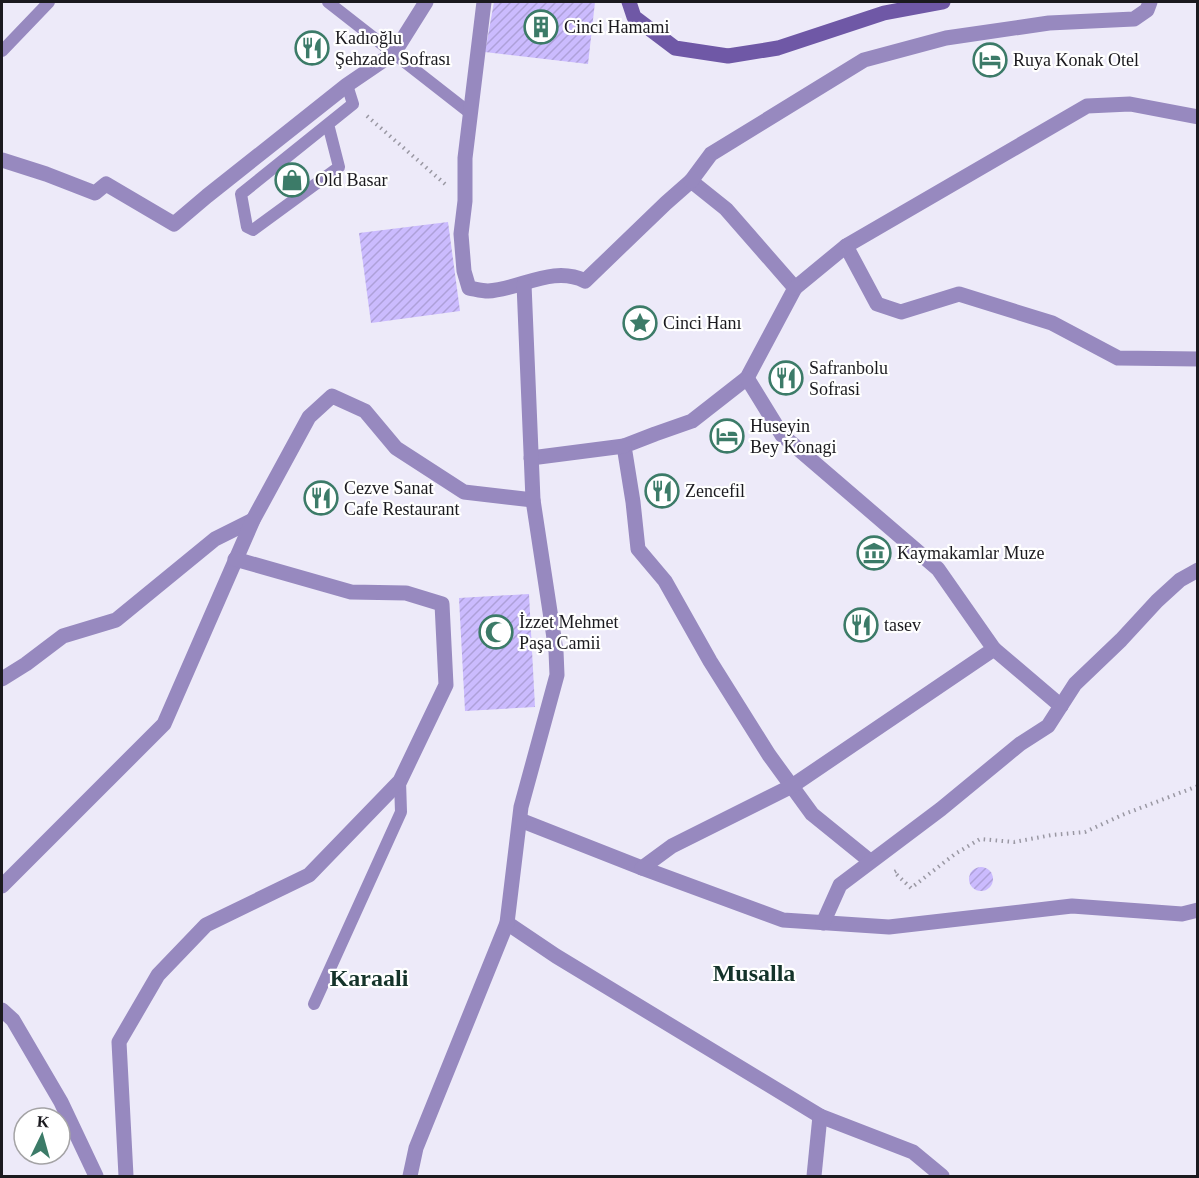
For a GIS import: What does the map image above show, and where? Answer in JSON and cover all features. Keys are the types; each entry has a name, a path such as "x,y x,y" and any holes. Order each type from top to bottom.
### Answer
{"main road":[{"path":"629,2 634,17 675,48 728,56 778,48 884,13 943,2"}],"street":[{"path":"2,160 95,193 106,184 174,224 347,85 394,53 426,2"},
{"path":"484,2 465,158 465,201 461,234 464,271 469,288 486,291 524,284 558,274 575,276 585,281 692,181 711,154 864,60 946,38 1049,23 1134,19 1147,10 1150,2"},
{"path":"531,458 624,446 692,422 747,378 795,288 846,246 1087,106 1130,104 1197,117"},
{"path":"692,181 726,209 795,288"},
{"path":"846,246 877,304 901,312 959,294 1052,323 1118,358 1197,359"},
{"path":"410,1176 416,1148 507,923 521,807 557,675 556,651 533,500 524,284"},
{"path":"747,378 782,435 938,569 994,649 1061,706"},
{"path":"2,886 164,724 253,519 309,417 332,396 365,411 396,448 464,492 533,500"},
{"path":"624,446 638,549 665,581 710,661 769,755 812,814 870,861"},
{"path":"2,679 63,636 116,620 215,539 253,519"},
{"path":"126,1176 119,1042 158,975 206,925 309,875 400,781 446,685 442,604 406,593 351,592 235,560"},
{"path":"823,923 840,885 941,809 1020,744 1048,726 1075,684 1121,640 1156,601 1180,580 1197,570"},
{"path":"642,868 672,846 792,786 994,649"},
{"path":"520,820 783,920 889,927 1072,906 1182,914 1197,910"},
{"path":"507,923 556,956 820,1116 913,1152 942,1176"},
{"path":"2,1010 13,1020 61,1102 96,1176"},
{"path":"814,1176 820,1116"}],"lane":[{"path":"2,51 49,2"},
{"path":"328,2 470,113"},
{"path":"328,124 339,167 253,230 247,227 241,194 328,124 353,104 347,85"},
{"path":"314,1004 401,812 400,781"}],"path":[{"path":"353,104 465,201"},
{"path":"903,866 894,872 911,888 955,854 980,839 1014,842 1085,832 1197,786"}],"building":[{"name":"Cinci Hamami","path":"494,2 595,2 588,64 485,52"},
{"path":"448,222 460,311 371,323 359,233"},
{"name":"İzzet Mehmet Paşa Camii","path":"529,594 535,707 465,711 459,598"},
{"path":"981,867 990,870 993,879 990,888 981,891 972,888 969,879 972,870"}],"place":[{"name":"Cinci Hamami","path":"541,27"},
{"name":"Kadıoğlu Şehzade Sofrası","path":"312,48"},
{"name":"Ruya Konak Otel","path":"990,60"},
{"name":"Old Basar","path":"292,180"},
{"name":"Cinci Hanı","path":"640,323"},
{"name":"Safranbolu Sofrasi","path":"786,378"},
{"name":"Huseyin Bey Konagi","path":"727,436"},
{"name":"Zencefil","path":"662,491"},
{"name":"Cezve Sanat Cafe Restaurant","path":"321,498"},
{"name":"Kaymakamlar Muze","path":"874,553"},
{"name":"tasev","path":"861,625"},
{"name":"İzzet Mehmet Paşa Camii","path":"496,632"}],"district":[{"name":"Musalla","path":"754,973"},
{"name":"Karaali","path":"369,978"}]}
